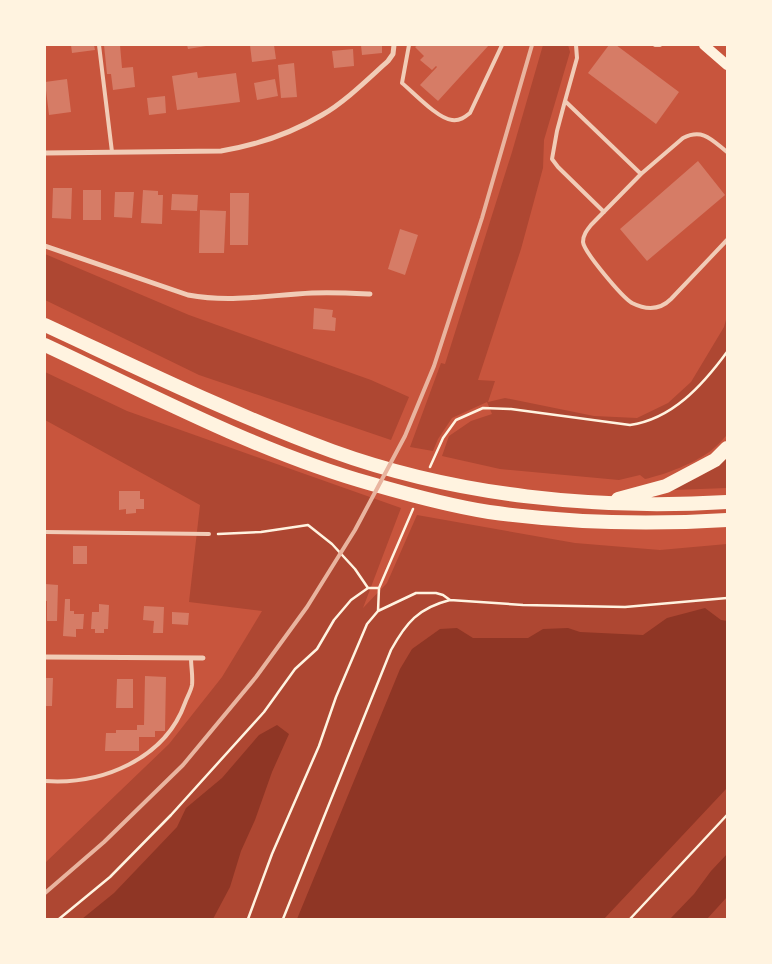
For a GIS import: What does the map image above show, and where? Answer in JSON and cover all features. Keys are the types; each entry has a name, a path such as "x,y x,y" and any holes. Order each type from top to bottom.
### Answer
{"highway":[{"path":"45,325 233,412 375,464 439,480 496,491 570,501 680,504 727,502"},
{"path":"45,345 224,428 298,459 370,484 428,499 488,511 563,520 638,523 727,520"},
{"path":"603,503 666,486 715,460 727,448"}],"main road":[{"path":"704,45 727,65"}],"street":[{"path":"45,153 221,151 249,147 284,134 324,114 388,60 394,45"},
{"path":"45,246 188,295 207,298 234,300 312,292 370,294"},
{"path":"45,657 203,658"}],"lane":[{"path":"99,45 112,152"},
{"path":"409,45 402,83 442,117 452,120 463,118 470,113 502,45"},
{"path":"576,45 577,58 557,131 552,159 604,212"},
{"path":"655,45 660,45"},
{"path":"566,101 641,174"},
{"path":"727,152 699,133 690,134 683,138 641,174 591,225 583,241 585,249 596,265 631,302 653,309 664,306 727,240"},
{"path":"45,532 209,534"},
{"path":"45,781 84,780 103,775 141,758 164,740 180,716 192,685 191,658"}],"path":[{"path":"427,474 443,438 456,420 483,408 630,425 644,423 673,410 695,390 727,352"},
{"path":"378,611 379,588 416,502"},
{"path":"209,534 261,532 308,525 336,549 355,569 368,588"},
{"path":"60,919 110,877 171,816 264,712 295,669 317,649 334,620 351,600 368,588 379,588"},
{"path":"248,919 272,854 319,746 336,697 368,624 378,611 416,593 436,593 450,600"},
{"path":"283,919 391,650 409,622 424,610 450,600 523,605 625,607 727,598"},
{"path":"630,919 727,815"}],"shaded area":[{"path":"543,45 568,45 570,52 544,140 543,168 521,249 478,380 495,381 488,402 505,398 594,416 637,418 668,403 691,382 724,327 727,316 727,435 713,449 699,459 671,471 645,479 640,475 619,480 500,469 442,456 449,436 471,421 492,414 487,402 452,418 438,439 433,451 410,447 441,363 445,364 512,152"},
{"path":"45,254 189,315 371,380 409,397 391,440 199,375 45,300"},
{"path":"45,372 127,411 401,508 363,608 387,583 417,515 575,543 660,550 727,544 727,919 45,919 45,863 169,744 222,677 262,611 189,602 200,505 45,420"},
{"path":"727,458 727,488 673,490 674,487 702,475"},
{"path":"705,608 721,620 727,621 727,788 604,919 297,919 400,669 412,649 440,629 457,628 473,638 528,638 543,629 568,628 580,632 643,635 667,618"},
{"path":"277,725 289,734 241,851 230,887 213,919 82,919 114,893 177,827 186,808 222,778 259,735"},
{"path":"727,854 727,897 707,919 670,919 694,894 711,871"}],"building":[{"path":"71,45 94,45 95,50 72,53"},
{"path":"104,45 120,45 122,68 133,67 135,87 113,90 111,74 107,74"},
{"path":"187,45 206,45 206,46 188,49"},
{"path":"250,45 274,45 276,59 252,62"},
{"path":"361,45 382,45 382,53 362,55"},
{"path":"418,45 489,45 438,101 420,85 437,67 432,70 420,60 424,56 415,47"},
{"path":"609,45 616,45 679,92 656,124 588,73"},
{"path":"353,49 354,66 334,68 332,51"},
{"path":"294,63 297,97 281,98 278,65"},
{"path":"197,72 198,78 236,73 240,102 177,110 172,76"},
{"path":"67,79 71,112 49,115 45,82"},
{"path":"275,79 278,96 257,100 254,83"},
{"path":"165,96 166,113 149,115 147,98"},
{"path":"698,161 725,195 647,261 620,229"},
{"path":"53,188 72,188 71,219 52,218"},
{"path":"83,190 101,190 101,220 83,220"},
{"path":"143,190 158,191 158,195 163,195 162,224 141,223"},
{"path":"115,192 134,192 132,218 114,217"},
{"path":"230,193 249,193 248,245 230,245"},
{"path":"172,194 198,195 197,211 171,210"},
{"path":"200,210 226,211 224,253 199,253"},
{"path":"400,229 418,235 405,275 388,269"},
{"path":"314,308 333,310 332,317 336,318 335,331 313,329"},
{"path":"119,491 140,491 140,499 144,499 144,509 136,509 136,513 126,514 126,509 119,510"},
{"path":"73,546 87,546 87,564 73,564"},
{"path":"45,584 58,585 57,621 47,621"},
{"path":"65,599 70,599 70,611 74,611 74,614 84,614 83,629 76,629 76,637 63,636"},
{"path":"99,604 109,605 108,629 104,629 104,633 95,633 95,629 91,629 92,612 99,612"},
{"path":"144,606 164,607 163,633 153,633 154,621 143,620"},
{"path":"172,612 189,613 188,625 172,624"},
{"path":"145,676 166,677 165,731 155,731 155,737 139,737 139,751 105,751 106,733 116,733 116,730 137,730 137,725 144,725"},
{"path":"45,678 53,678 52,706 45,706"},
{"path":"117,679 133,679 133,708 116,708"}],"railway":[{"path":"45,893 104,842 183,765 256,677 307,607 355,530 405,436 434,366 482,218 532,45"}]}
